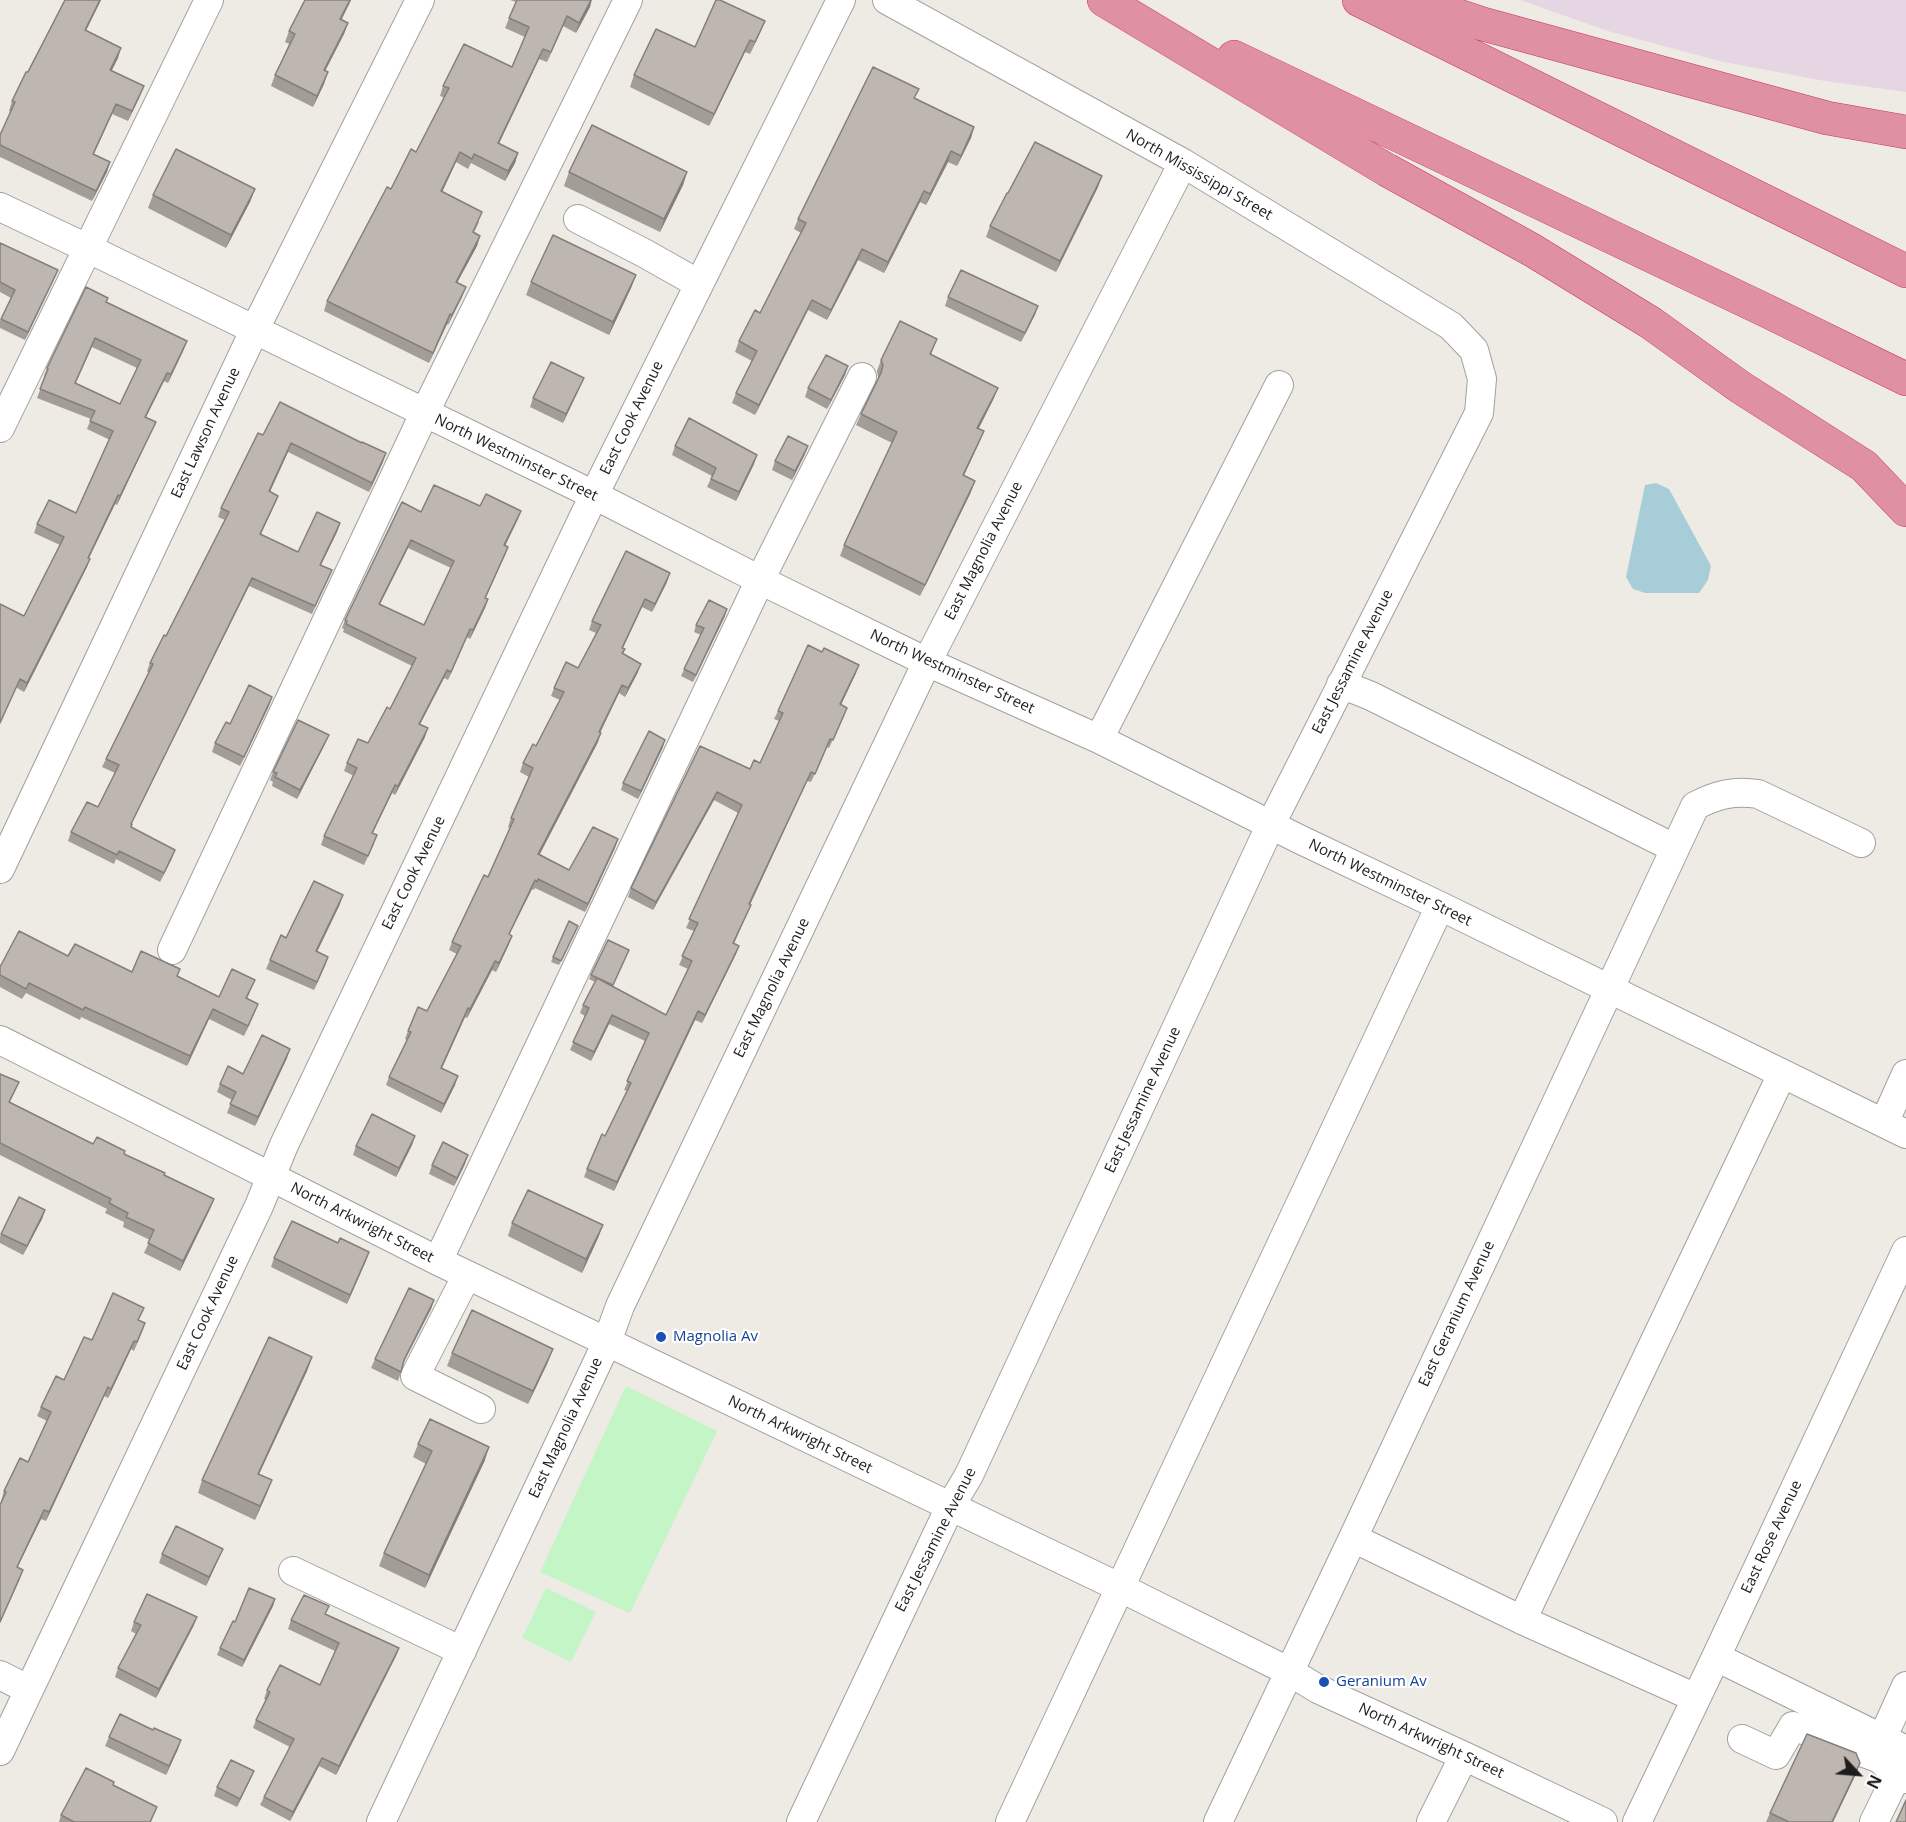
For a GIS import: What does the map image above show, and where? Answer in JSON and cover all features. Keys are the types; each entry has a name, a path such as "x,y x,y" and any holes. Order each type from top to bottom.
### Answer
{"highway":[{"path":"1104,0 1387,170 1532,250 1651,323 1740,387 1864,466 1906,510"},
{"path":"1116,0 1906,379"},
{"path":"1359,0 1906,271"},
{"path":"1411,0 1483,24 1827,118 1906,132"}],"street":[{"path":"0,428 209,0"},
{"name":"East Lawson Avenue","path":"0,869 255,329 420,0"},
{"path":"172,950 424,414 628,0"},
{"name":"East Cook Avenue","path":"0,1751 259,1206 289,1135 594,495 841,0"},
{"name":"North Mississippi Street","path":"887,0 1183,163 1451,326 1474,350 1482,379"},
{"name":"East Magnolia Avenue","path":"381,1822 607,1342 620,1306 927,662 1183,163"},
{"name":"North Westminster Street","path":"0,207 594,495 927,662 1099,739 1895,1129"},
{"path":"578,219 699,284"},
{"path":"438,1261 760,580 862,377"},
{"name":"East Jessamine Avenue","path":"801,1822 950,1507 969,1475 1270,824 1479,413 1482,379"},
{"path":"1099,739 1279,385"},
{"path":"1341,684 1371,696 1674,848"},
{"name":"East Geranium Avenue","path":"1218,1822 1695,806 1730,792 1758,794 1861,843"},
{"path":"1010,1822 1440,906"},
{"name":"North Arkwright Street","path":"0,1040 438,1261 1121,1588 1290,1672 1318,1689 1603,1822"},
{"path":"1522,1620 1782,1074"},
{"path":"1895,1129 1906,1074"},
{"name":"East Rose Avenue","path":"1637,1822 1906,1251"},
{"path":"467,1275 415,1376 481,1409"},
{"path":"1353,1538 1522,1620 1696,1698"},
{"path":"293,1571 462,1651"},
{"path":"1716,1657 1898,1761"},
{"path":"0,1675 29,1690"},
{"path":"1884,1818 1898,1761 1906,1686"},
{"path":"1742,1739 1776,1755 1793,1726 1880,1760 1898,1761"},
{"path":"1431,1822 1464,1756"}],"shaded area":[{"path":"1520,0 1906,0 1906,92 1825,81 1719,61 1608,31"}],"green space":[{"path":"626,1386 717,1431 630,1613 540,1572"},
{"path":"546,1588 596,1612 571,1662 522,1638"}],"water":[{"path":"1656,483 1669,489 1711,566 1708,580 1699,593 1645,593 1633,589 1626,577 1645,485"}],"building":[{"path":"65,0 100,0 85,30 121,48 110,70 144,86 132,111 116,104 93,154 110,162 96,191 0,145 0,135 15,102 12,101"},
{"path":"305,0 350,0 340,19 348,23 324,70 328,72 317,96 275,75 295,34 289,31"},
{"path":"517,0 591,0 579,23 567,16 551,52 543,49 498,143 518,153 508,171 474,154 472,159 460,152 441,191 482,212 473,232 480,236 456,282 466,287 452,315 450,314 433,353 327,301 387,187 391,189 411,149 416,152 449,88 443,86 464,44 512,67 529,27 509,18"},
{"path":"716,0 765,21 755,42 750,40 714,114 634,75 656,29 695,47"},
{"path":"873,67 919,89 914,98 974,127 961,156 951,151 930,194 924,191 888,262 862,249 831,310 812,300 759,405 736,393 757,351 739,341 755,310 760,313 806,223 798,219"},
{"path":"592,125 687,172 664,219 569,172"},
{"path":"1035,142 1102,176 1060,261 990,226"},
{"path":"176,149 255,189 231,235 153,195"},
{"path":"553,235 636,275 613,322 531,282"},
{"path":"0,243 58,270 28,332 1,319 15,290 0,282"},
{"path":"961,270 1038,306 1025,333 948,297"},
{"path":"86,287 108,298 106,302 187,341 171,374 167,373 145,417 156,422 120,496 118,495 88,558 90,559 27,683 20,679 0,723 0,604 24,616 64,537 37,524 49,500 76,513 113,431 90,421 95,411 40,389 47,368","holes":["95,338 141,360 120,404 75,383"]},
{"path":"900,321 937,339 930,354 998,388 977,428 984,431 963,475 975,481 925,585 844,545 897,432 861,414 881,373 883,365 881,360"},
{"path":"826,355 848,366 831,400 808,388"},
{"path":"551,362 584,378 566,414 533,398"},
{"path":"280,402 386,453 372,483 291,443 269,491 278,496 260,534 298,552 317,512 340,523 320,565 332,570 315,606 252,578 131,824 131,827 175,850 164,873 119,851 117,855 71,832 87,802 98,807 119,765 106,759 153,664 150,663 229,512 221,508 258,433 263,435"},
{"path":"689,418 757,455 739,492 711,479 716,468 675,446"},
{"path":"788,436 808,446 795,471 775,461"},
{"path":"434,485 480,506 486,494 521,511 504,545 508,547 485,598 488,599 473,630 470,629 451,672 447,670 419,724 428,728 398,786 395,785 372,833 377,835 368,856 324,836 357,768 347,763 358,739 368,743 387,707 390,709 416,658 346,624 345,620 402,502 421,512","holes":["411,540 454,561 424,625 379,604"]},
{"path":"626,551 670,573 655,604 645,599 622,648 625,649 622,653 641,664 628,688 622,685 599,732 601,733 538,854 569,870 593,827 618,839 588,904 538,879 537,882 535,880 509,934 512,936 499,963 495,961 470,1009 468,1008 441,1068 458,1076 444,1104 389,1077 411,1032 408,1031 418,1007 427,1011 461,946 452,942 484,875 488,877 514,819 511,818 533,768 523,763 533,744 536,746 564,692 554,688 566,662 578,668 601,625 592,621"},
{"path":"709,600 727,609 696,675 684,669 704,628 696,625"},
{"path":"808,645 822,652 824,648 859,665 840,704 847,708 815,774 811,772 749,904 751,905 733,943 739,946 705,1015 698,1011 617,1182 587,1169 602,1134 605,1136 631,1083 627,1081 649,1033 612,1015 594,1052 573,1042 589,1008 583,1005 597,978 666,1015 692,961 682,956 698,923 689,919 742,805 717,792 656,902 631,888 700,746 750,769 754,760 760,763 783,713 778,711"},
{"path":"249,685 272,697 244,757 215,743 226,722 230,724"},
{"path":"298,720 329,735 300,790 275,777 277,773 273,772"},
{"path":"649,731 665,740 641,791 623,783"},
{"path":"314,881 343,895 316,951 328,957 317,982 270,960 281,935 286,938"},
{"path":"569,921 578,926 561,961 553,957"},
{"path":"19,931 68,956 75,944 132,972 141,951 180,969 177,976 219,997 232,969 255,980 246,998 258,1004 248,1026 213,1009 190,1056 85,1007 83,1010 29,983 26,989 0,975 0,967"},
{"path":"608,940 629,950 613,985 591,975"},
{"path":"262,1035 290,1049 258,1117 230,1104 236,1092 220,1084 228,1066 243,1074"},
{"path":"0,1074 19,1082 9,1102 93,1144 97,1137 125,1151 124,1154 214,1199 183,1261 148,1243 154,1230 126,1217 128,1213 109,1203 111,1199 0,1143"},
{"path":"372,1114 415,1136 399,1168 356,1146"},
{"path":"443,1142 468,1155 457,1178 432,1165"},
{"path":"528,1190 603,1225 586,1259 512,1223"},
{"path":"19,1197 45,1210 27,1246 1,1234"},
{"path":"292,1221 338,1243 340,1238 369,1252 350,1295 274,1258"},
{"path":"409,1288 434,1300 404,1360 401,1372 375,1359"},
{"path":"113,1293 144,1308 138,1320 145,1323 111,1389 108,1387 49,1512 44,1510 17,1567 23,1570 0,1622 0,1505 6,1492 4,1491 20,1458 28,1462 51,1412 41,1407 56,1376 64,1380 84,1337 92,1340"},
{"path":"472,1310 553,1349 533,1391 452,1353"},
{"path":"269,1337 312,1357 258,1474 272,1480 260,1506 202,1480"},
{"path":"430,1419 489,1447 429,1575 384,1553 432,1451 418,1444"},
{"path":"176,1526 223,1549 209,1577 162,1554"},
{"path":"249,1588 275,1599 244,1660 220,1648 233,1621 235,1622"},
{"path":"147,1594 197,1617 159,1689 118,1668 141,1625 134,1622"},
{"path":"304,1595 329,1606 325,1614 399,1648 339,1766 322,1758 293,1812 264,1797 294,1739 256,1720 270,1692 267,1690 280,1665 320,1685 339,1643 291,1620"},
{"path":"120,1714 181,1740 169,1766 109,1737"},
{"path":"1807,1734 1856,1753 1860,1763 1832,1822 1789,1822 1770,1813"},
{"path":"231,1760 254,1771 240,1799 217,1787"},
{"path":"86,1768 114,1782 113,1785 157,1807 150,1822 74,1822 61,1815"},
{"path":"1906,1800 1906,1822 1896,1822"}],"place":[{"name":"Magnolia Av","path":"661,1337"},
{"name":"Geranium Av","path":"1324,1682"}]}
